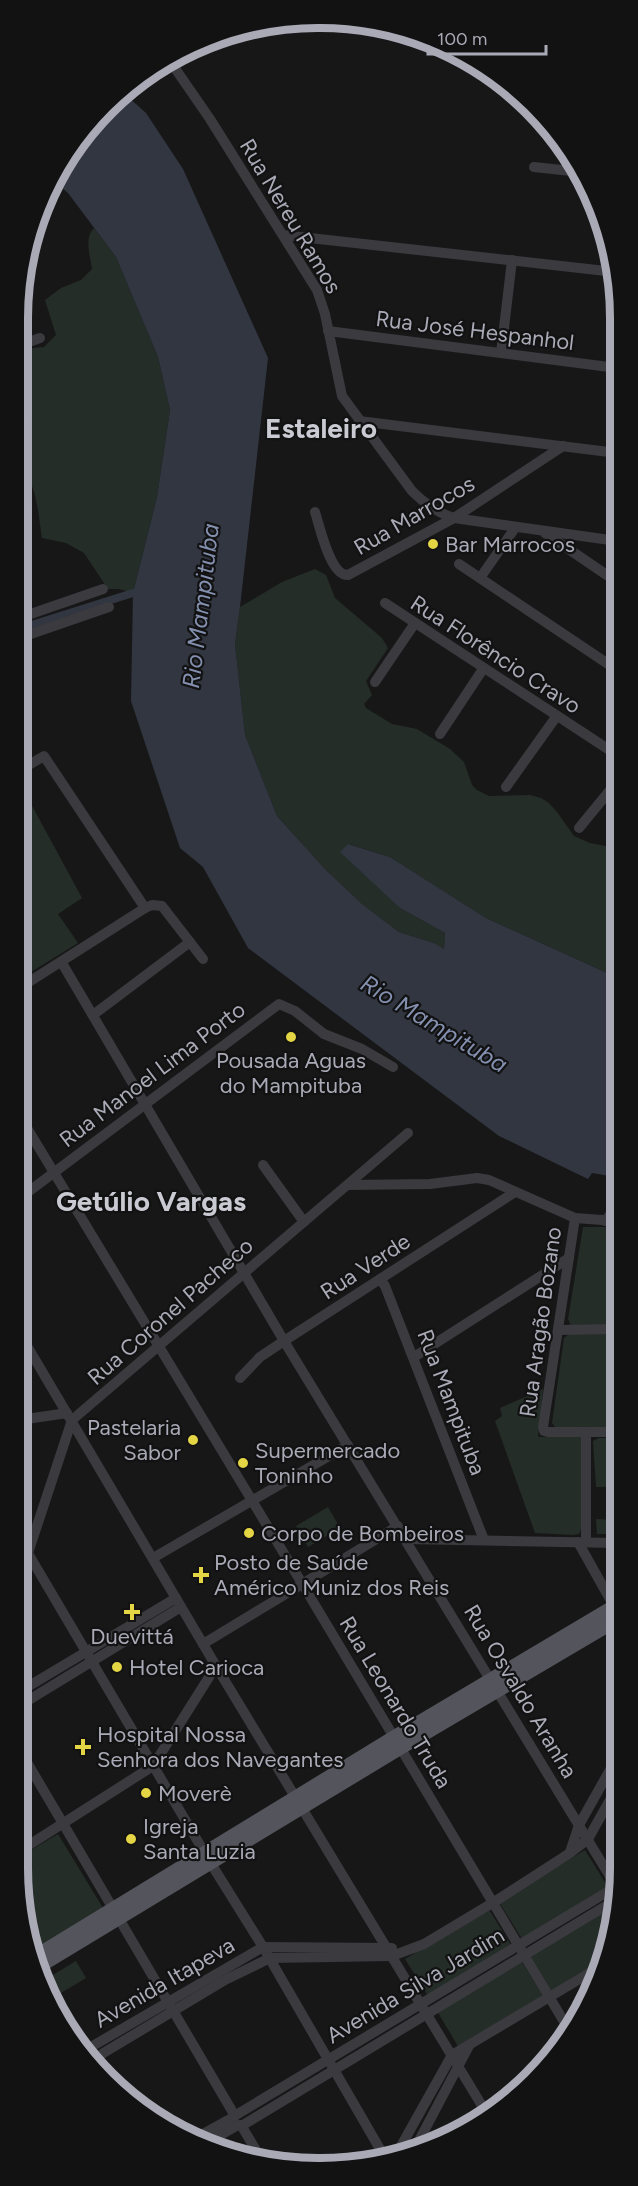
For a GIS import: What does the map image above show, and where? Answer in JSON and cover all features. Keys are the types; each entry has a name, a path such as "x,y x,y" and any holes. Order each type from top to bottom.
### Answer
{"main road":[{"path":"44,1961 53,1952 494,1685 610,1610"},
{"path":"494,1685 610,1624"},
{"path":"42,1955 53,1952"}],"street":[{"name":"Rua Nereu Ramos","path":"174,67 317,290 322,303 339,388 346,403 419,499 440,513 454,518 610,540"},
{"path":"534,167 569,171"},
{"path":"283,235 605,271"},
{"path":"501,353 512,260"},
{"name":"Rua José Hespanhol","path":"328,331 610,367"},
{"path":"28,342 40,338"},
{"path":"359,421 610,452"},
{"name":"Rua Marrocos","path":"315,512 332,562 338,572 343,575 352,573 454,518 563,446"},
{"path":"480,578 515,528"},
{"path":"543,532 610,577"},
{"path":"459,564 610,665"},
{"path":"28,615 103,589"},
{"name":"Rua Florêncio Cravo","path":"385,603 610,751"},
{"path":"28,635 109,607"},
{"path":"49,608 55,625"},
{"path":"375,682 415,623"},
{"path":"440,734 483,669"},
{"path":"506,787 556,717"},
{"path":"28,766 44,756 145,908"},
{"path":"579,828 610,790"},
{"path":"28,983 152,905 162,906 203,959"},
{"path":"93,1015 190,942"},
{"name":"Rua Osvaldo Aranha","path":"62,963 284,1341 610,1875"},
{"name":"Rua Manoel Lima Porto","path":"28,1192 279,1004 295,1011 324,1034 362,1049 393,1067"},
{"name":"Rua Leonardo Truda","path":"28,1129 565,2022"},
{"name":"Rua Coronel Pacheco","path":"70,1417 159,1346 408,1133"},
{"path":"263,1165 304,1222"},
{"path":"348,1185 430,1184 477,1178 489,1180 575,1218 610,1221"},
{"name":"Rua Verde","path":"240,1378 260,1358 284,1341 515,1192"},
{"name":"Rua Aragão Bozano","path":"575,1218 543,1423 544,1431 586,1432"},
{"path":"414,1356 569,1258"},
{"name":"Rua Mampituba","path":"380,1279 414,1356 484,1540"},
{"path":"559,1330 610,1329"},
{"path":"28,1347 216,1666 483,2107"},
{"path":"28,1420 70,1417"},
{"path":"28,1544 70,1417"},
{"path":"610,1432 586,1432 582,1542 610,1599"},
{"path":"153,1558 348,1445"},
{"path":"203,1644 398,1526"},
{"path":"405,1539 610,1543"},
{"path":"28,1562 92,1661 333,2064 381,2151"},
{"path":"28,1686 86,1651 179,1602"},
{"path":"28,1700 92,1661 179,1602"},
{"path":"28,1846 153,1766 216,1666"},
{"path":"28,1764 256,2151"},
{"path":"570,1853 579,1825 610,1770"},
{"path":"263,1947 404,1951 424,1944 570,1853 588,1839 610,1800"},
{"name":"Avenida Silva Jardim","path":"333,2064 421,2003 608,1891"},
{"name":"Avenida Silva Jardim","path":"215,2138 333,2064 427,2014 607,1905"},
{"name":"Avenida Itapeva","path":"98,2055 263,1947"},
{"path":"270,1958 389,1951"},
{"name":"Avenida Itapeva","path":"91,2047 270,1958"},
{"path":"401,2146 452,2055 589,1973"},
{"path":"420,2139 470,2044"},
{"name":"Avenida Silva Jardim","path":"206,2134 238,2121"}],"shaded area":[{"path":"94,228 116,257 158,357 170,410 157,497 133,593 108,589 84,553 66,543 42,538 34,493 28,478 28,349 44,347 56,335 45,300 61,288 81,280 92,269 88,242"},
{"path":"315,569 326,575 335,598 382,638 388,648 366,681 372,695 364,704 366,708 392,724 417,729 450,749 464,762 472,785 477,790 489,796 530,795 541,798 557,812 574,836 590,843 610,847 610,974 486,918 390,857 349,844 400,908 445,933 444,950 434,943 399,932 362,904 326,870 277,816 245,735 235,644 240,607 282,582"},
{"path":"28,798 82,898 58,914 78,943 31,972 28,966"},
{"path":"583,1227 610,1227 610,1325 571,1326 568,1319"},
{"path":"610,1333 610,1427 556,1428 552,1423 564,1338 569,1334"},
{"path":"543,1389 538,1437 581,1436 586,1441 582,1527 579,1534 535,1533 495,1421 502,1416 500,1408"},
{"path":"599,1438 610,1438 610,1487 596,1487 593,1441"},
{"path":"328,1507 340,1528 308,1547 296,1526"},
{"path":"596,1519 610,1520 610,1534 597,1534"},
{"path":"58,1834 103,1908 40,1947 31,1905 28,1852"},
{"path":"585,1850 608,1887 522,1939 499,1902"},
{"path":"488,1908 511,1945 428,1996 405,1959"},
{"path":"606,1911 600,1942 591,1967 551,1991 530,1956"},
{"path":"521,1960 543,1996 459,2048 437,2011"},
{"path":"76,1961 86,1978 58,1995 50,1976"}],"water":[{"name":"Rio Mampituba","path":"130,99 146,113 183,169 268,358 235,644 245,735 277,816 326,870 362,904 399,932 434,943 444,949 445,933 400,908 340,852 348,844 390,857 486,918 610,974 610,1176 592,1173 588,1179 499,1136 248,948 203,867 180,848 131,701 133,593 157,497 170,410 158,357 116,257 68,193 60,187 77,158 101,127"}],"waterway":[{"path":"28,626 133,593"}],"place":[{"name":"Bar Marrocos","path":"433,544"},
{"name":"Pousada Aguas do Mampituba","path":"291,1037"},
{"name":"Pastelaria Sabor","path":"193,1440"},
{"name":"Supermercado Toninho","path":"243,1463"},
{"name":"Corpo de Bombeiros","path":"249,1533"},
{"name":"Posto de Saúde Américo Muniz dos Reis","path":"201,1575"},
{"name":"Duevittá","path":"132,1612"},
{"name":"Hotel Carioca","path":"117,1667"},
{"name":"Hospital Nossa Senhora dos Navegantes","path":"83,1747"},
{"name":"Moverè","path":"146,1793"},
{"name":"Igreja Santa Luzia","path":"131,1839"}],"district":[{"name":"Estaleiro","path":"321,428"},
{"name":"Getúlio Vargas","path":"151,1201"}]}
